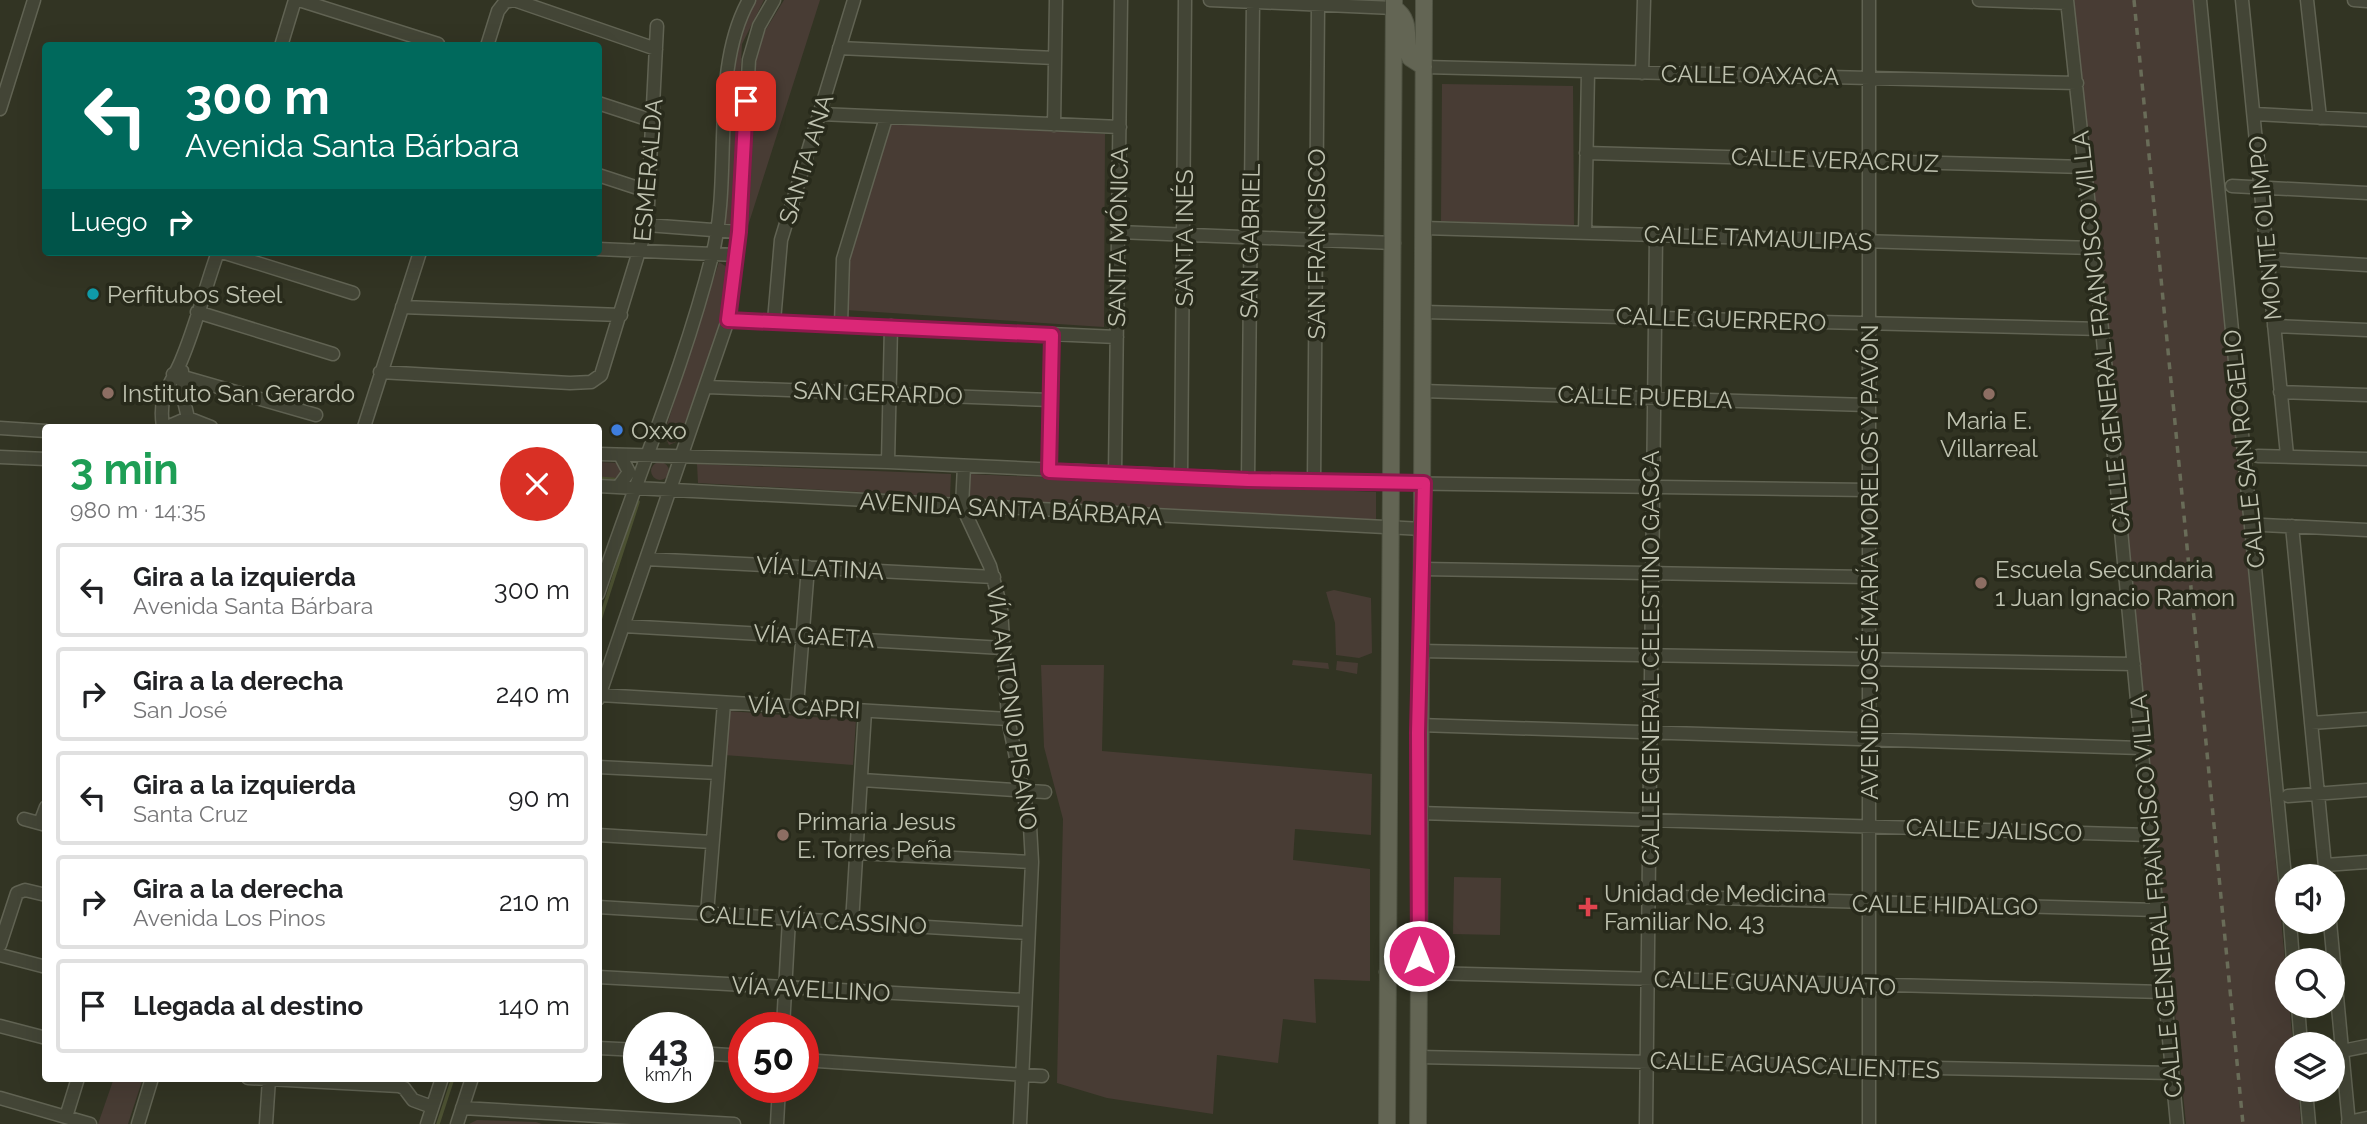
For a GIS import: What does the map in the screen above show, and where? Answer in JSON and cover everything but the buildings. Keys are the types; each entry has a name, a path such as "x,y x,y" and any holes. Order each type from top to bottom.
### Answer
{"main road":[{"path":"1418,1124 1419,726 1424,483 1424,0"},
{"path":"1394,4 1404,16 1410,58 1424,67"},
{"path":"1387,1124 1394,4"}],"street":[{"path":"0,109 34,0"},
{"path":"282,42 297,0 432,42"},
{"path":"488,42 498,11 505,2 514,0 656,48"},
{"path":"602,582 634,486 647,456 713,254 730,61 736,27 749,0"},
{"path":"602,688 728,320 739,232 749,60 758,26 774,0"},
{"name":"SANTA ANA","path":"774,321 781,240 854,0"},
{"path":"1054,125 1056,0"},
{"name":"SANTA MÓNICA","path":"1115,474 1121,0"},
{"name":"SANTA INÉS","path":"1181,477 1185,0"},
{"path":"1210,0 1318,5 1394,4"},
{"path":"1642,73 1644,0"},
{"name":"AVENIDA JOSÉ MARÍA MORELOS Y PAVÓN","path":"1869,0 1869,1124"},
{"path":"1979,0 2067,1"},
{"name":"CALLE SAN ROGELIO","path":"2200,0 2284,864"},
{"name":"MONTE OLIMPO","path":"2242,0 2287,455"},
{"path":"2307,0 2320,118"},
{"path":"2354,0 2367,1"},
{"name":"CALLE GENERAL FRANCISCO VILLA","path":"2067,1 2102,329 2177,1124"},
{"name":"SAN GABRIEL","path":"1248,480 1253,2"},
{"name":"SAN FRANCISCO","path":"1314,482 1318,5"},
{"name":"ESMERALDA","path":"380,372 580,383 598,379 604,369 647,225 657,26"},
{"path":"839,48 1055,58"},
{"name":"CALLE OAXACA","path":"1424,67 2077,83"},
{"path":"1585,233 1588,72"},
{"path":"602,104 653,121"},
{"path":"820,114 1120,127"},
{"path":"2255,114 2367,120"},
{"path":"841,324 842,271 847,242 886,118"},
{"name":"CALLE VERACRUZ","path":"1586,153 2085,167"},
{"path":"602,176 650,192"},
{"path":"2232,186 2367,193"},
{"path":"647,225 739,232"},
{"name":"CALLE TAMAULIPAS","path":"1423,228 2094,248"},
{"path":"1118,232 1394,243"},
{"name":"CALLE GENERAL CELESTINO GASCA","path":"1646,1124 1652,397 1656,234"},
{"path":"602,249 736,255"},
{"path":"165,424 162,399 179,371 197,312 218,256"},
{"path":"233,256 353,293"},
{"path":"365,424 419,256"},
{"path":"2266,259 2367,265"},
{"path":"402,307 621,315"},
{"path":"197,312 333,354"},
{"name":"CALLE GUERRERO","path":"1423,312 2102,329"},
{"path":"728,320 1117,337"},
{"path":"888,462 891,326"},
{"path":"2274,326 2367,330"},
{"path":"1049,471 1052,335"},
{"path":"179,371 316,415"},
{"path":"179,371 188,418"},
{"name":"SAN GERARDO","path":"707,387 1050,400"},
{"name":"CALLE PUEBLA","path":"1422,391 1867,405"},
{"path":"2280,391 2367,395"},
{"path":"173,424 188,418 203,424"},
{"path":"0,428 42,430"},
{"name":"AVENIDA SANTA BÁRBARA","path":"602,454 888,462 1314,482 1869,490"},
{"path":"619,486 629,472 620,455"},
{"path":"2258,456 2367,459"},
{"path":"0,457 42,459"},
{"name":"VÍA ANTONIO PISANO","path":"964,466 962,506 994,577 1001,608 1008,719 1030,826 1032,863 1020,1124"},
{"name":"AVENIDA SANTA BÁRBARA","path":"602,486 1423,529"},
{"path":"2263,525 2367,530"},
{"path":"2292,526 2325,864"},
{"name":"VÍA LATINA","path":"646,559 994,577"},
{"path":"797,706 808,566"},
{"path":"1422,569 1652,571 1868,577"},
{"name":"VÍA GAETA","path":"624,626 1003,648"},
{"path":"1420,651 1650,653 2134,664"},
{"path":"602,656 612,659"},
{"name":"VÍA CAPRI","path":"602,697 1008,719"},
{"path":"707,914 724,703"},
{"path":"852,923 865,710"},
{"path":"2311,723 2367,719"},
{"path":"1419,726 2141,748"},
{"path":"602,767 718,773"},
{"path":"862,780 1045,792"},
{"path":"2288,796 2367,790"},
{"name":"CALLE JALISCO","path":"1419,813 2149,835"},
{"path":"24,819 42,824"},
{"path":"602,835 712,842"},
{"path":"857,853 1032,863"},
{"path":"2345,867 2367,862"},
{"path":"0,945 18,892 25,890 42,894"},
{"name":"CALLE HIDALGO","path":"1648,896 2157,910"},
{"name":"CALLE VÍA CASSINO","path":"602,907 1027,933"},
{"path":"784,1012 789,919"},
{"path":"2331,934 2340,1032"},
{"path":"0,955 42,966"},
{"name":"CALLE GUANAJUATO","path":"1386,972 2164,992"},
{"name":"VÍA AVELLINO","path":"602,977 1024,1000"},
{"path":"0,1026 42,1037"},
{"path":"2345,1050 2367,1046"},
{"path":"602,1048 623,1049"},
{"name":"CALLE AGUASCALIENTES","path":"1418,1057 2172,1073"},
{"path":"819,1060 1042,1076"},
{"path":"66,1117 77,1082"},
{"path":"138,1124 151,1082"},
{"path":"266,1124 269,1082"},
{"path":"325,1082 399,1086 405,1089 413,1100 432,1107"},
{"path":"427,1124 441,1082"},
{"path":"457,1124 471,1082"},
{"path":"2345,1087 2348,1123 2367,1118"},
{"path":"0,1098 90,1124"},
{"path":"2307,1102 2309,1124"},
{"path":"777,1124 778,1103"},
{"path":"462,1108 557,1118 734,1124"}],"shaded area":[{"path":"756,0 764,0 742,44 732,226 724,225 731,77 745,22"},
{"path":"784,0 820,0 746,232 754,62 760,39"},
{"path":"2074,0 2194,0 2276,864 2275,934 2282,934 2284,948 2275,948 2275,1018 2290,1018 2292,1032 2275,1032 2275,1102 2299,1102 2301,1124 2186,1124"},
{"path":"1442,84 1573,86 1574,226 1441,221"},
{"path":"891,123 1105,134 1104,327 846,310 849,248"},
{"path":"719,262 727,267 719,331 678,441 669,445 664,434"},
{"path":"602,462 619,463 625,467 617,482 602,481"},
{"path":"656,462 664,462 669,471 667,478 656,480 651,475 651,467"},
{"path":"697,464 951,474 950,497 698,483"},
{"path":"969,474 1376,492 1376,523 968,501"},
{"path":"1334,590 1371,598 1372,653 1359,658 1336,655 1335,623 1326,592"},
{"path":"1293,660 1328,663 1329,669 1292,665"},
{"path":"1337,661 1358,663 1357,674 1336,670"},
{"path":"1041,665 1104,665 1102,751 1372,774 1371,835 1295,829 1293,860 1370,869 1370,981 1314,979 1316,1023 1283,1019 1278,1063 1217,1055 1213,1114 1107,1098 1057,1083 1063,819 1044,747"},
{"path":"727,711 856,720 853,765 724,755"},
{"path":"1454,877 1501,878 1500,935 1453,934"},
{"path":"113,1082 142,1082 128,1124 98,1124"},
{"path":"477,1120 536,1122 542,1124 469,1124"}],"waterway":[{"path":"602,478 620,480"},
{"path":"602,614 638,502"},
{"path":"438,1124 452,1082"}],"railway":[{"path":"2134,0 2243,1124"}],"place":[{"name":"Perfitubos Steel","path":"93,294"},
{"name":"Instituto San Gerardo","path":"108,393"},
{"name":"Maria E. Villarreal","path":"1989,394"},
{"name":"Oxxo","path":"617,430"},
{"name":"Escuela Secundaria 1 Juan Ignacio Ramon","path":"1981,583"},
{"name":"Primaria Jesus E. Torres Peña","path":"783,835"},
{"name":"Unidad de Medicina Familiar No. 43","path":"1588,907"}],"route":[{"path":"746,101 739,232 728,320 1052,335 1049,471 1248,480 1424,483 1418,733 1419,956"}]}
